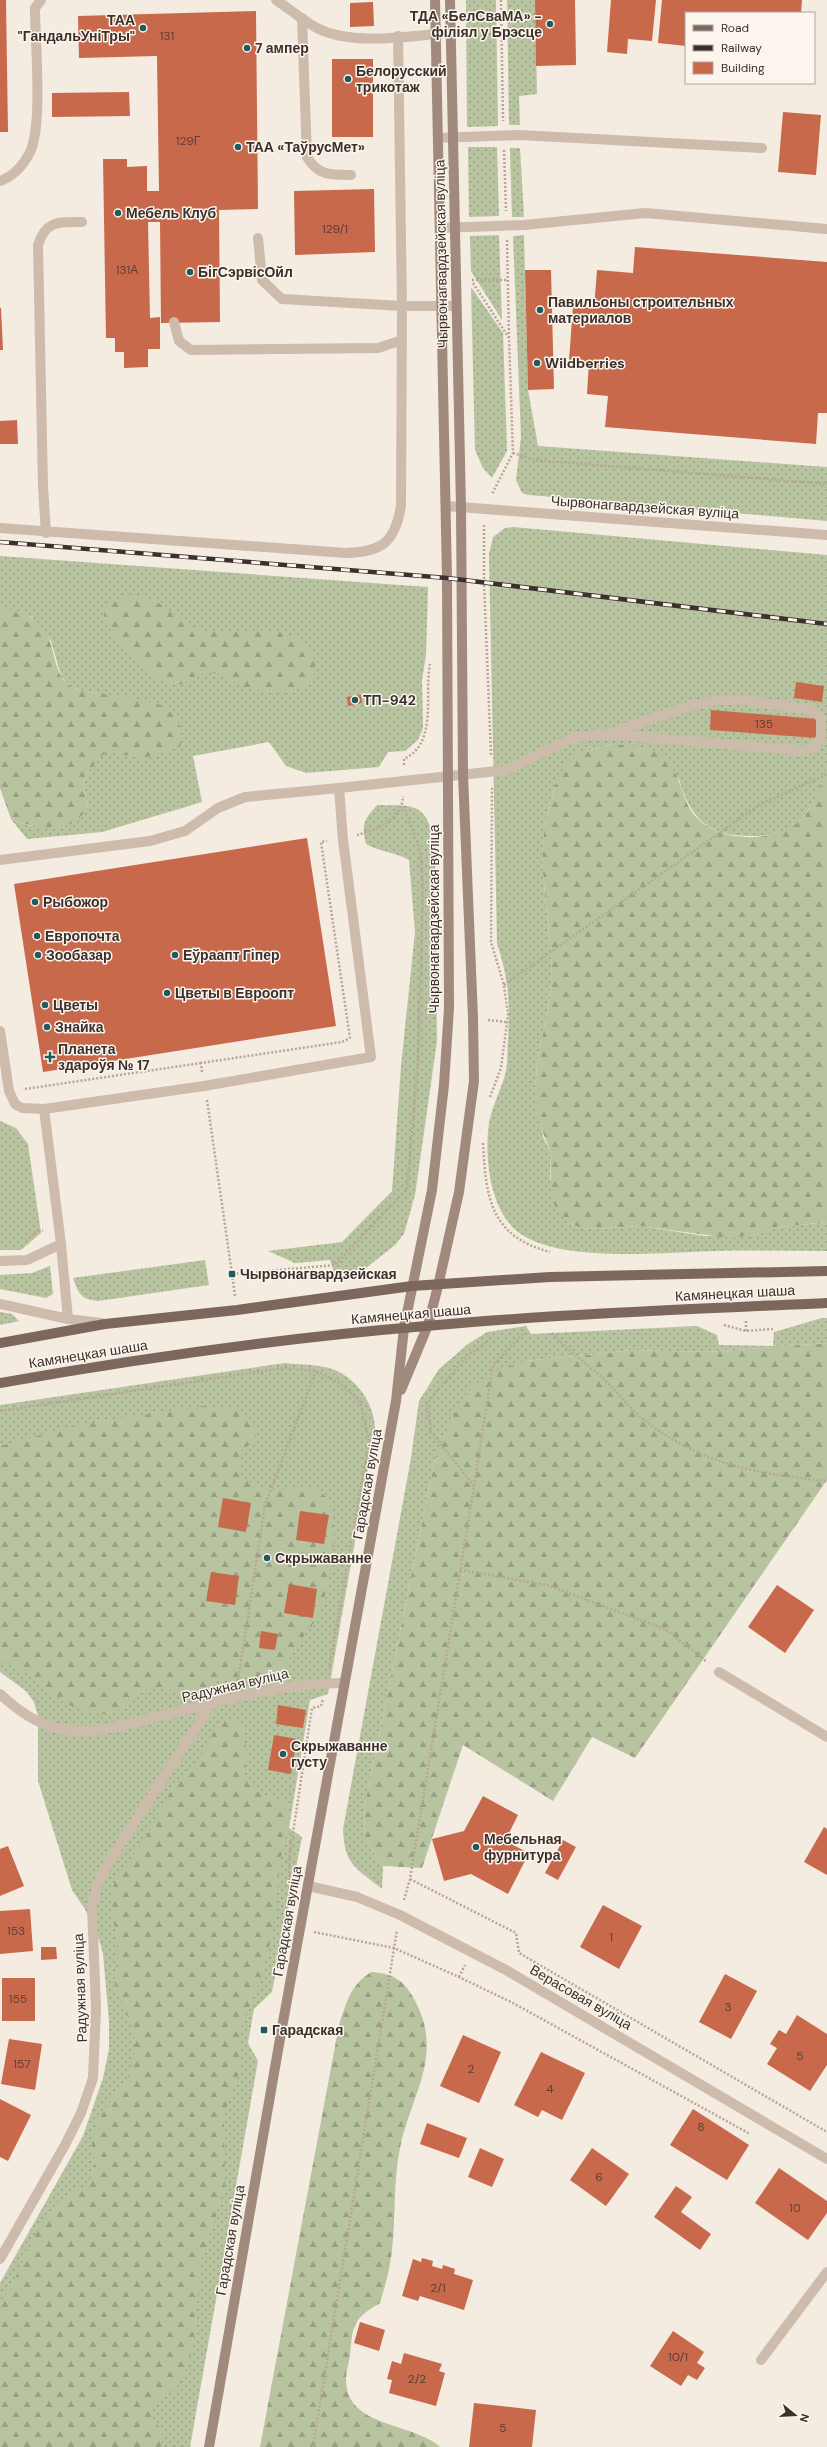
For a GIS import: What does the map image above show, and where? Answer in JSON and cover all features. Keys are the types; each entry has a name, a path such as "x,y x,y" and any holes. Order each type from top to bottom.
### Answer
{"main road":[{"name":"Чырвонагвардзейская вуліца","path":"404,1328 432,1190 444,1085 450,915 446,506 434,0"},
{"name":"Чырвонагвардзейская вуліца","path":"428,1325 459,1192 474,1081 473,1018 463,775 461,507 450,0"},
{"name":"Камянецкая шаша","path":"0,1343 105,1324 237,1310 412,1286 438,1286 550,1277 827,1270"},
{"name":"Камянецкая шаша","path":"0,1383 122,1361 428,1325 550,1316 827,1303"},
{"name":"Гарадская вуліца","path":"396,1401 428,1325"},
{"name":"Гарадская вуліца","path":"209,2447 300,1929 396,1401 404,1328"}],"street":[{"path":"0,181 13,177 30,152 37,122 35,8 41,0"},
{"path":"276,0 316,28 342,37 451,33"},
{"path":"302,18 307,157 312,165 324,175 351,175"},
{"path":"0,528 46,533 346,554 371,552 384,546 394,533 401,506 402,306 398,36"},
{"path":"438,138 503,135 762,148"},
{"path":"440,228 506,226 644,213 827,229"},
{"path":"46,533 43,487 38,245 42,234 48,226 56,223 82,222"},
{"path":"258,238 262,280 282,299 402,306 456,306"},
{"path":"174,322 179,341 191,350 378,348 402,340"},
{"name":"Чырвонагвардзейская вуліца","path":"446,506 827,535"},
{"path":"0,860 150,841 185,831 218,808 245,797 448,776 492,773 522,764 558,744 575,737 608,734 804,751 810,750 818,743 823,724 817,713 806,708 742,700 719,700 690,706 608,734"},
{"path":"0,1032 9,1091 15,1104 30,1110 204,1086 371,1057 342,840 338,788"},
{"path":"44,1109 61,1244 68,1319"},
{"path":"0,1261 27,1260 61,1244"},
{"path":"0,1304 68,1319 105,1324"},
{"path":"719,1672 827,1737"},
{"name":"Радужная вуліца","path":"0,1694 22,1713 43,1725 68,1730 130,1724 212,1704 236,1696 302,1684 344,1683"},
{"name":"Радужная вуліца","path":"0,2260 66,2145 81,2113 92,2078 96,2008 92,1905 98,1883 108,1863 212,1704"},
{"name":"Верасовая вуліца","path":"308,1886 357,1897 400,1915 540,1989 827,2159"},
{"path":"761,2360 827,2272"}],"path":[{"path":"488,1102 501,1068 508,1015 504,985 491,942 492,773 484,583 484,509 513,453 503,135 501,0"},
{"path":"508,280 472,280 509,338"},
{"path":"513,453 534,460 827,484"},
{"path":"232,1274 335,1265 407,1189 418,1059 423,888 420,850 403,804 404,759 418,749 427,729 427,681 431,661"},
{"path":"504,985 759,805 827,774"},
{"path":"9,1091 342,1042 350,1038 321,842 342,840 370,832 390,821 403,804"},
{"path":"200,1063 237,1310"},
{"path":"484,1136 485,1171 488,1194 494,1212 504,1228 519,1240 550,1252"},
{"path":"20,1247 36,1232 59,1228"},
{"path":"549,1330 566,1349 608,1383 642,1418 676,1442 708,1458 742,1468 794,1478 827,1481"},
{"path":"400,1915 410,1879 494,1365 526,1332 519,1333"},
{"path":"474,1486 431,1432 426,1403 467,1356 492,1338 498,1336"},
{"path":"0,1411 284,1368 316,1371 265,1505 236,1696"},
{"path":"460,1570 547,1585 665,1629 719,1672"},
{"path":"410,1879 516,1933 519,1954 827,2132"},
{"path":"300,1929 394,1948 513,2003 757,2138"},
{"path":"314,2447 394,1948"}],"green space":[{"path":"466,0 496,0 498,126 467,127"},
{"path":"507,0 535,0 537,94 519,96 520,125 509,125"},
{"path":"468,147 497,147 499,216 469,217"},
{"path":"510,148 520,148 524,217 512,217"},
{"path":"499,235 502,320 471,271 470,236"},
{"path":"524,235 528,390 538,446 827,467 827,521 529,495 522,493 516,480 521,437 513,236"},
{"path":"471,287 503,333 507,451 492,478 483,468 475,450"},
{"path":"513,527 827,555 827,767 816,798 800,821 788,829 774,834 750,836 722,833 704,823 697,816 686,799 679,779 612,744 579,753 556,782 544,828 542,862 552,967 550,998 537,1064 535,1090 543,1137 550,1151 550,1179 568,1223 581,1228 600,1229 639,1226 705,1236 753,1235 780,1227 827,1222 827,1251 730,1251 613,1254 559,1249 536,1242 518,1232 501,1210 495,1197 491,1182 487,1151 489,1123 507,1067 509,1013 508,991 497,943 489,554 493,537 505,528"},
{"path":"0,556 428,587 426,655 422,680 423,728 418,740 405,751 388,752 379,767 306,773 286,766 269,742 193,756 202,802 102,832 27,839 11,819 30,826 88,806 85,795 84,781 89,770 106,751 144,758 96,693 85,692 69,686 61,676 51,641 32,617 0,609"},
{"path":"132,596 150,599 162,605 184,622 196,628 207,631 228,632 261,630 283,633 297,639 307,647 313,657 315,667 313,677 306,685 294,690 277,692 268,692 245,687 215,673 205,674 178,685 166,683 146,669 121,643 108,626 105,618 105,610 109,604 117,599"},
{"path":"0,609 25,614 41,625 51,644 56,665 60,674 66,682 74,688 89,692 145,700 161,706 174,714 181,728 180,747 144,758 106,752 89,770 84,781 85,795 88,806 81,816 73,823 64,827 43,828 11,819 0,788"},
{"path":"612,744 644,748 656,752 674,770 687,803 697,818 708,827 721,833 736,836 767,836 795,825 809,810 827,769 827,1222 780,1227 753,1235 729,1238 639,1226 600,1229 581,1228 568,1223 556,1209 551,1193 550,1151 537,1117 535,1090 537,1064 550,998 552,967 542,862 544,828 556,782 566,764 579,753"},
{"path":"377,805 400,805 416,808 422,812 431,828 435,841 437,1041 415,1195 404,1234 395,1245 366,1268 335,1274 330,1260 295,1263 268,1251 342,1242 392,1191 401,1066 415,932 409,860 366,844 364,827 366,819"},
{"path":"0,1121 16,1128 28,1144 41,1233 21,1250 0,1250"},
{"path":"205,1260 209,1285 98,1301 87,1299 81,1295 73,1278"},
{"path":"50,1266 53,1294 46,1298 0,1289 0,1275 32,1273"},
{"path":"0,1312 12,1314 19,1321 0,1325"},
{"path":"822,1318 827,1318 827,1343 706,1352 633,1350 526,1361 435,1459 364,1809 365,1840 383,1866 382,1889 365,1876 353,1865 349,1858 346,1851 343,1829 411,1458 419,1401 439,1369 468,1344 487,1332 526,1326 531,1334 697,1326 717,1335 719,1345 773,1346 774,1332"},
{"path":"827,1343 827,1480 635,1758 592,1737 553,1801 463,1745 422,1868 383,1866 365,1840 364,1809 435,1459 455,1412 472,1386 496,1371 526,1361 633,1350 706,1352"},
{"path":"285,1363 323,1367 343,1374 358,1386 368,1402 372,1410 375,1428 328,1694 310,1700 289,1828 302,1837 272,1992 254,2009 248,2043 258,2061 190,2447 0,2447 0,2283 83,2136 103,2078 109,2049 109,2021 103,1954 99,1939 85,1909 72,1890 38,1781 38,1716 34,1702 26,1691 0,1672 0,1405"},
{"path":"203,1406 238,1410 257,1428 255,1440 239,1453 242,1477 265,1489 277,1490 305,1486 318,1490 325,1496 330,1506 333,1520 333,1553 327,1588 317,1618 297,1645 283,1668 268,1676 223,1679 216,1681 193,1694 179,1693 162,1688 154,1688 147,1690 118,1711 102,1714 81,1710 64,1702 24,1672 0,1659 0,1446 81,1424"},
{"path":"234,1719 242,1722 247,1755 244,1778 262,1795 288,1801 288,1829 281,1856 273,1931 261,1980 244,2018 240,2034 239,2073 224,2114 225,2188 200,2264 194,2341 188,2365 181,2382 175,2390 157,2399 152,2407 152,2418 161,2431 163,2438 160,2447 0,2447 0,2303 18,2273 27,2249 41,2224 55,2205 65,2196 86,2185 92,2176 95,2166 91,2141 96,2125 104,2109 126,2082 132,2064 135,2046 132,2028 114,1981 118,1955 111,1894 116,1879 146,1837 166,1799 179,1780 202,1755 215,1729 226,1720"},
{"path":"371,1972 385,1974 397,1979 402,1982 410,1992 423,2019 426,2038 426,2057 423,2074 400,2148 395,2186 392,2250 387,2277 380,2303 359,2318 356,2323 352,2336 346,2379 349,2395 356,2407 382,2422 428,2439 440,2447 260,2447 339,2025 350,1995 358,1983"}],"building":[{"path":"0,0 6,0 8,132 0,132"},
{"path":"535,0 575,0 576,65 536,66"},
{"path":"611,0 656,0 652,41 628,39 627,54 607,52"},
{"path":"662,0 802,0 801,12 685,12 685,46 658,43"},
{"path":"373,2 374,26 350,27 350,3"},
{"path":"256,11 258,209 219,210 220,322 161,323 160,222 148,222 150,318 160,317 160,349 148,349 148,367 124,368 124,352 115,352 115,338 106,338 103,159 127,159 127,167 147,166 147,191 159,191 157,56 79,58 78,16"},
{"path":"332,59 373,59 373,137 332,137"},
{"path":"129,92 130,116 52,117 52,93"},
{"path":"783,112 821,115 816,175 778,172"},
{"path":"374,189 375,252 295,255 294,191"},
{"path":"635,247 827,262 827,413 818,413 816,444 605,427 608,396 587,394 589,362 569,360 573,306 594,308 597,270 633,273"},
{"path":"525,270 551,270 554,389 528,390"},
{"path":"1,308 3,350 0,350"},
{"path":"17,420 18,444 0,444 0,421"},
{"path":"796,682 824,686 822,702 794,698"},
{"name":"ТП-942","path":"361,695 362,703 348,706 347,697"},
{"path":"711,710 818,719 817,738 710,730"},
{"name":"Еўраапт Гіпер","path":"307,838 336,1026 43,1072 14,884"},
{"path":"223,1498 251,1503 246,1532 218,1527"},
{"path":"300,1511 329,1515 324,1544 296,1540"},
{"path":"211,1572 239,1576 235,1605 206,1601"},
{"path":"289,1584 317,1589 313,1618 284,1613"},
{"path":"777,1585 814,1610 785,1653 748,1627"},
{"path":"261,1631 278,1634 275,1650 259,1648"},
{"path":"278,1705 306,1710 303,1728 276,1724"},
{"name":"Скрыжаванне густу","path":"274,1735 297,1739 291,1774 268,1770"},
{"name":"Мебельная фурнитура","path":"483,1796 518,1815 505,1841 529,1853 508,1894 471,1874 444,1881 432,1839 464,1831"},
{"path":"824,1827 827,1829 827,1875 804,1862"},
{"path":"563,1840 576,1847 558,1880 545,1873"},
{"path":"8,1846 24,1886 0,1896 0,1849"},
{"path":"603,1905 642,1926 619,1969 580,1947"},
{"path":"30,1909 33,1951 0,1954 0,1911"},
{"path":"41,1947 56,1947 57,1959 41,1960"},
{"path":"725,1974 757,1991 731,2039 699,2022"},
{"path":"2,1978 35,1978 35,2021 2,2021"},
{"path":"797,2015 827,2034 827,2065 810,2091 767,2064 777,2048 770,2044 779,2030 786,2034"},
{"path":"463,2035 501,2052 479,2103 440,2086"},
{"path":"9,2039 42,2044 35,2090 1,2084"},
{"path":"541,2052 585,2073 562,2120 542,2110 538,2117 514,2105"},
{"path":"0,2099 31,2115 8,2161 0,2157"},
{"path":"693,2109 749,2145 727,2180 670,2145"},
{"path":"427,2123 467,2138 459,2158 420,2144"},
{"path":"480,2148 504,2159 492,2187 468,2177"},
{"path":"592,2148 629,2174 606,2206 570,2180"},
{"path":"779,2168 827,2201 827,2213 808,2240 755,2203"},
{"path":"676,2186 692,2197 681,2212 711,2234 700,2250 654,2217"},
{"path":"422,2258 433,2261 432,2266 442,2269 443,2265 455,2269 454,2274 473,2280 464,2310 420,2296 418,2301 402,2296 413,2259 421,2262"},
{"path":"360,2322 385,2330 379,2351 354,2343"},
{"path":"673,2331 704,2352 697,2363 705,2368 697,2380 688,2375 681,2386 650,2366"},
{"path":"404,2353 442,2364 439,2371 445,2373 436,2406 389,2393 392,2380 387,2379 392,2361 401,2364"},
{"path":"474,2403 536,2410 532,2447 469,2447"}],"railway":[{"path":"0,542 447,578 827,624"}],"place":[{"name":"ТДА «БелСваМА» - філіял у Брэсце","path":"550,24"},
{"name":"ТАА \"ГандальУніТры\"","path":"143,28"},
{"name":"7 ампер","path":"247,48"},
{"name":"Белорусский трикотаж","path":"348,79"},
{"name":"ТАА «ТаўрусМет»","path":"238,147"},
{"name":"Мебель Клуб","path":"118,213"},
{"name":"БігСэрвісОйл","path":"190,272"},
{"name":"Павильоны строительных материалов","path":"540,310"},
{"name":"Wildberries","path":"537,363"},
{"name":"ТП-942","path":"355,700"},
{"name":"Рыбожор","path":"35,902"},
{"name":"Европочта","path":"37,936"},
{"name":"Зообазар","path":"38,955"},
{"name":"Еўраапт Гіпер","path":"175,955"},
{"name":"Цветы в Евроопт","path":"167,993"},
{"name":"Цветы","path":"45,1005"},
{"name":"Знайка","path":"47,1027"},
{"name":"Планета здароўя № 17","path":"50,1057"},
{"name":"Чырвонагвардзейская","path":"232,1274"},
{"name":"Скрыжаванне","path":"267,1558"},
{"name":"Скрыжаванне густу","path":"283,1754"},
{"name":"Мебельная фурнитура","path":"476,1847"},
{"name":"Гарадская","path":"264,2030"}]}
